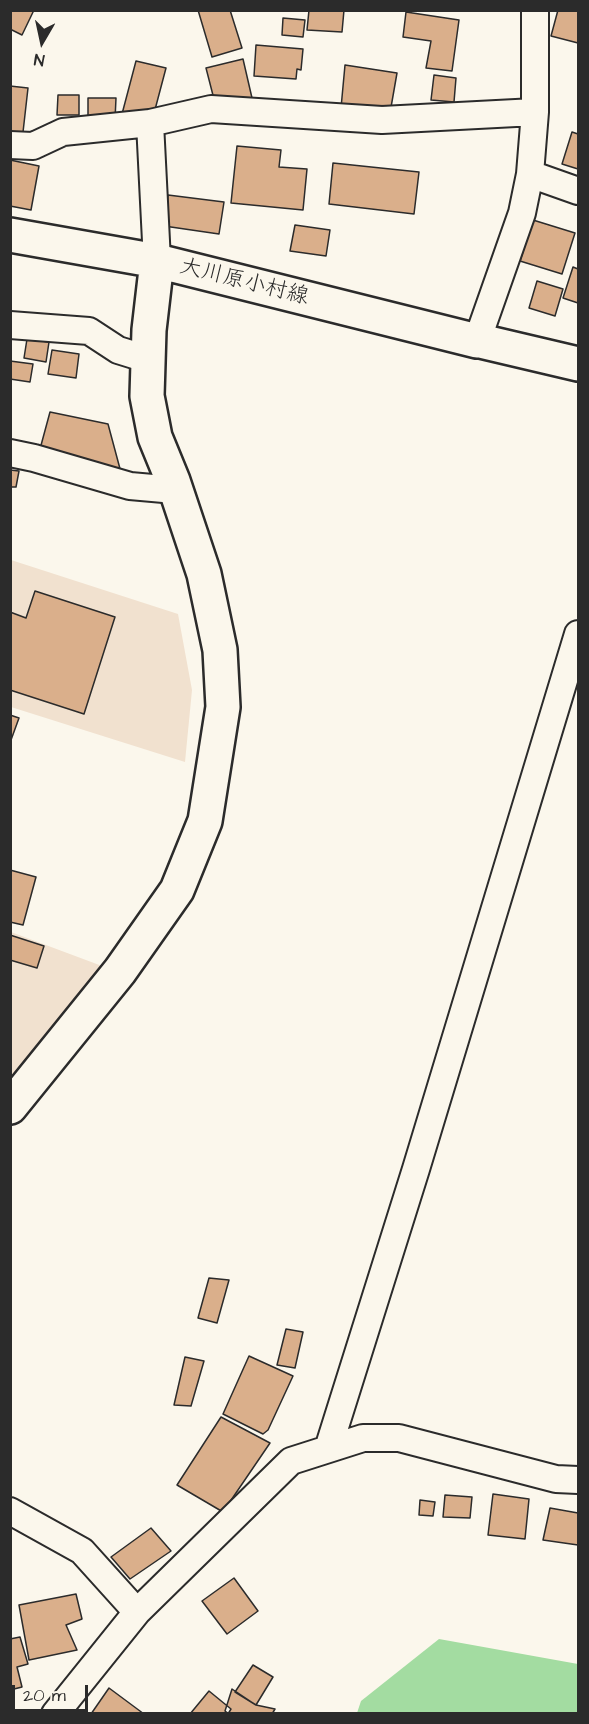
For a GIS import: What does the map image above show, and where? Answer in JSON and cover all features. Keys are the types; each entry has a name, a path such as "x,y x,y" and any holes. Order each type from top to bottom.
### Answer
{"street":[{"path":"476,340 522,213 530,174 535,112 535,10"},
{"path":"10,145 33,146 63,132 150,123 211,109 382,120 535,112"},
{"path":"10,1107 120,971 177,890 204,821 223,707 220,650 204,574 175,489 154,437 147,396 147,358 157,261 150,123"},
{"path":"530,174 579,190"},
{"name":"大川原小村線","path":"10,235 157,261 579,364"},
{"path":"10,325 89,332 118,350 147,358"},
{"path":"10,453 130,486 175,489"},
{"path":"328,1449 579,634"},
{"path":"55,1713 137,1612 291,1461 363,1438 399,1438 556,1479 579,1480"},
{"path":"10,1510 82,1551 137,1612"}],"shaded area":[{"path":"11,560 178,614 192,690 185,762 11,707"},
{"path":"11,932 110,969 11,1086"}],"green space":[{"path":"439,1639 578,1664 578,1713 357,1713 361,1701"}],"building":[{"path":"10,10 34,10 22,35 10,29"},
{"path":"198,10 230,10 242,48 212,57"},
{"path":"309,10 344,10 342,32 307,30"},
{"path":"558,10 578,10 578,43 551,36"},
{"path":"406,12 459,20 452,71 426,68 431,41 403,37"},
{"path":"283,18 305,20 303,37 282,35"},
{"path":"256,45 303,49 301,70 297,69 296,79 254,76"},
{"path":"243,59 252,98 216,107 206,68"},
{"path":"136,61 166,68 152,121 122,114"},
{"path":"345,65 397,73 390,113 341,108"},
{"path":"434,75 456,78 454,102 431,100"},
{"path":"10,86 28,88 22,141 10,140"},
{"path":"58,95 79,95 79,115 57,115"},
{"path":"88,98 116,98 115,120 88,120"},
{"path":"572,132 578,134 578,169 562,164"},
{"path":"237,146 281,150 279,167 307,169 303,210 231,203"},
{"path":"10,160 39,166 31,210 10,206"},
{"path":"333,163 419,172 414,214 329,204"},
{"path":"168,195 224,202 219,234 164,226"},
{"path":"533,220 575,233 562,274 520,261"},
{"path":"295,225 330,230 326,256 290,251"},
{"path":"573,267 578,269 578,303 563,298"},
{"path":"537,281 563,289 555,316 529,308"},
{"path":"27,339 49,342 46,362 24,358"},
{"path":"52,350 79,354 76,378 48,374"},
{"path":"10,361 33,364 30,382 10,379"},
{"path":"50,412 108,424 123,480 40,449"},
{"path":"10,470 19,471 16,487 10,487"},
{"path":"35,591 115,617 84,714 10,690 10,612 26,618"},
{"path":"10,715 19,718 11,740 10,740"},
{"path":"10,870 36,877 23,925 10,922"},
{"path":"10,935 44,946 37,968 10,960"},
{"path":"209,1278 229,1280 217,1323 198,1318"},
{"path":"286,1329 303,1332 295,1368 277,1365"},
{"path":"249,1356 293,1376 268,1430 263,1434 223,1414"},
{"path":"185,1357 204,1361 191,1406 174,1405"},
{"path":"221,1417 270,1443 223,1512 177,1485"},
{"path":"493,1494 529,1499 525,1539 488,1535"},
{"path":"445,1495 472,1497 470,1518 443,1517"},
{"path":"420,1500 435,1502 433,1516 419,1515"},
{"path":"550,1508 578,1513 578,1545 543,1540"},
{"path":"151,1528 171,1551 130,1579 111,1557"},
{"path":"234,1578 258,1611 227,1634 202,1601"},
{"path":"76,1594 82,1619 66,1625 77,1650 29,1660 19,1605"},
{"path":"20,1637 28,1664 17,1667 22,1687 10,1690 10,1639"},
{"path":"253,1665 273,1677 256,1705 235,1692"},
{"path":"109,1688 144,1714 91,1714"},
{"path":"232,1689 256,1705 275,1709 272,1714 229,1714 225,1711"},
{"path":"209,1691 231,1709 228,1714 190,1714"}]}
